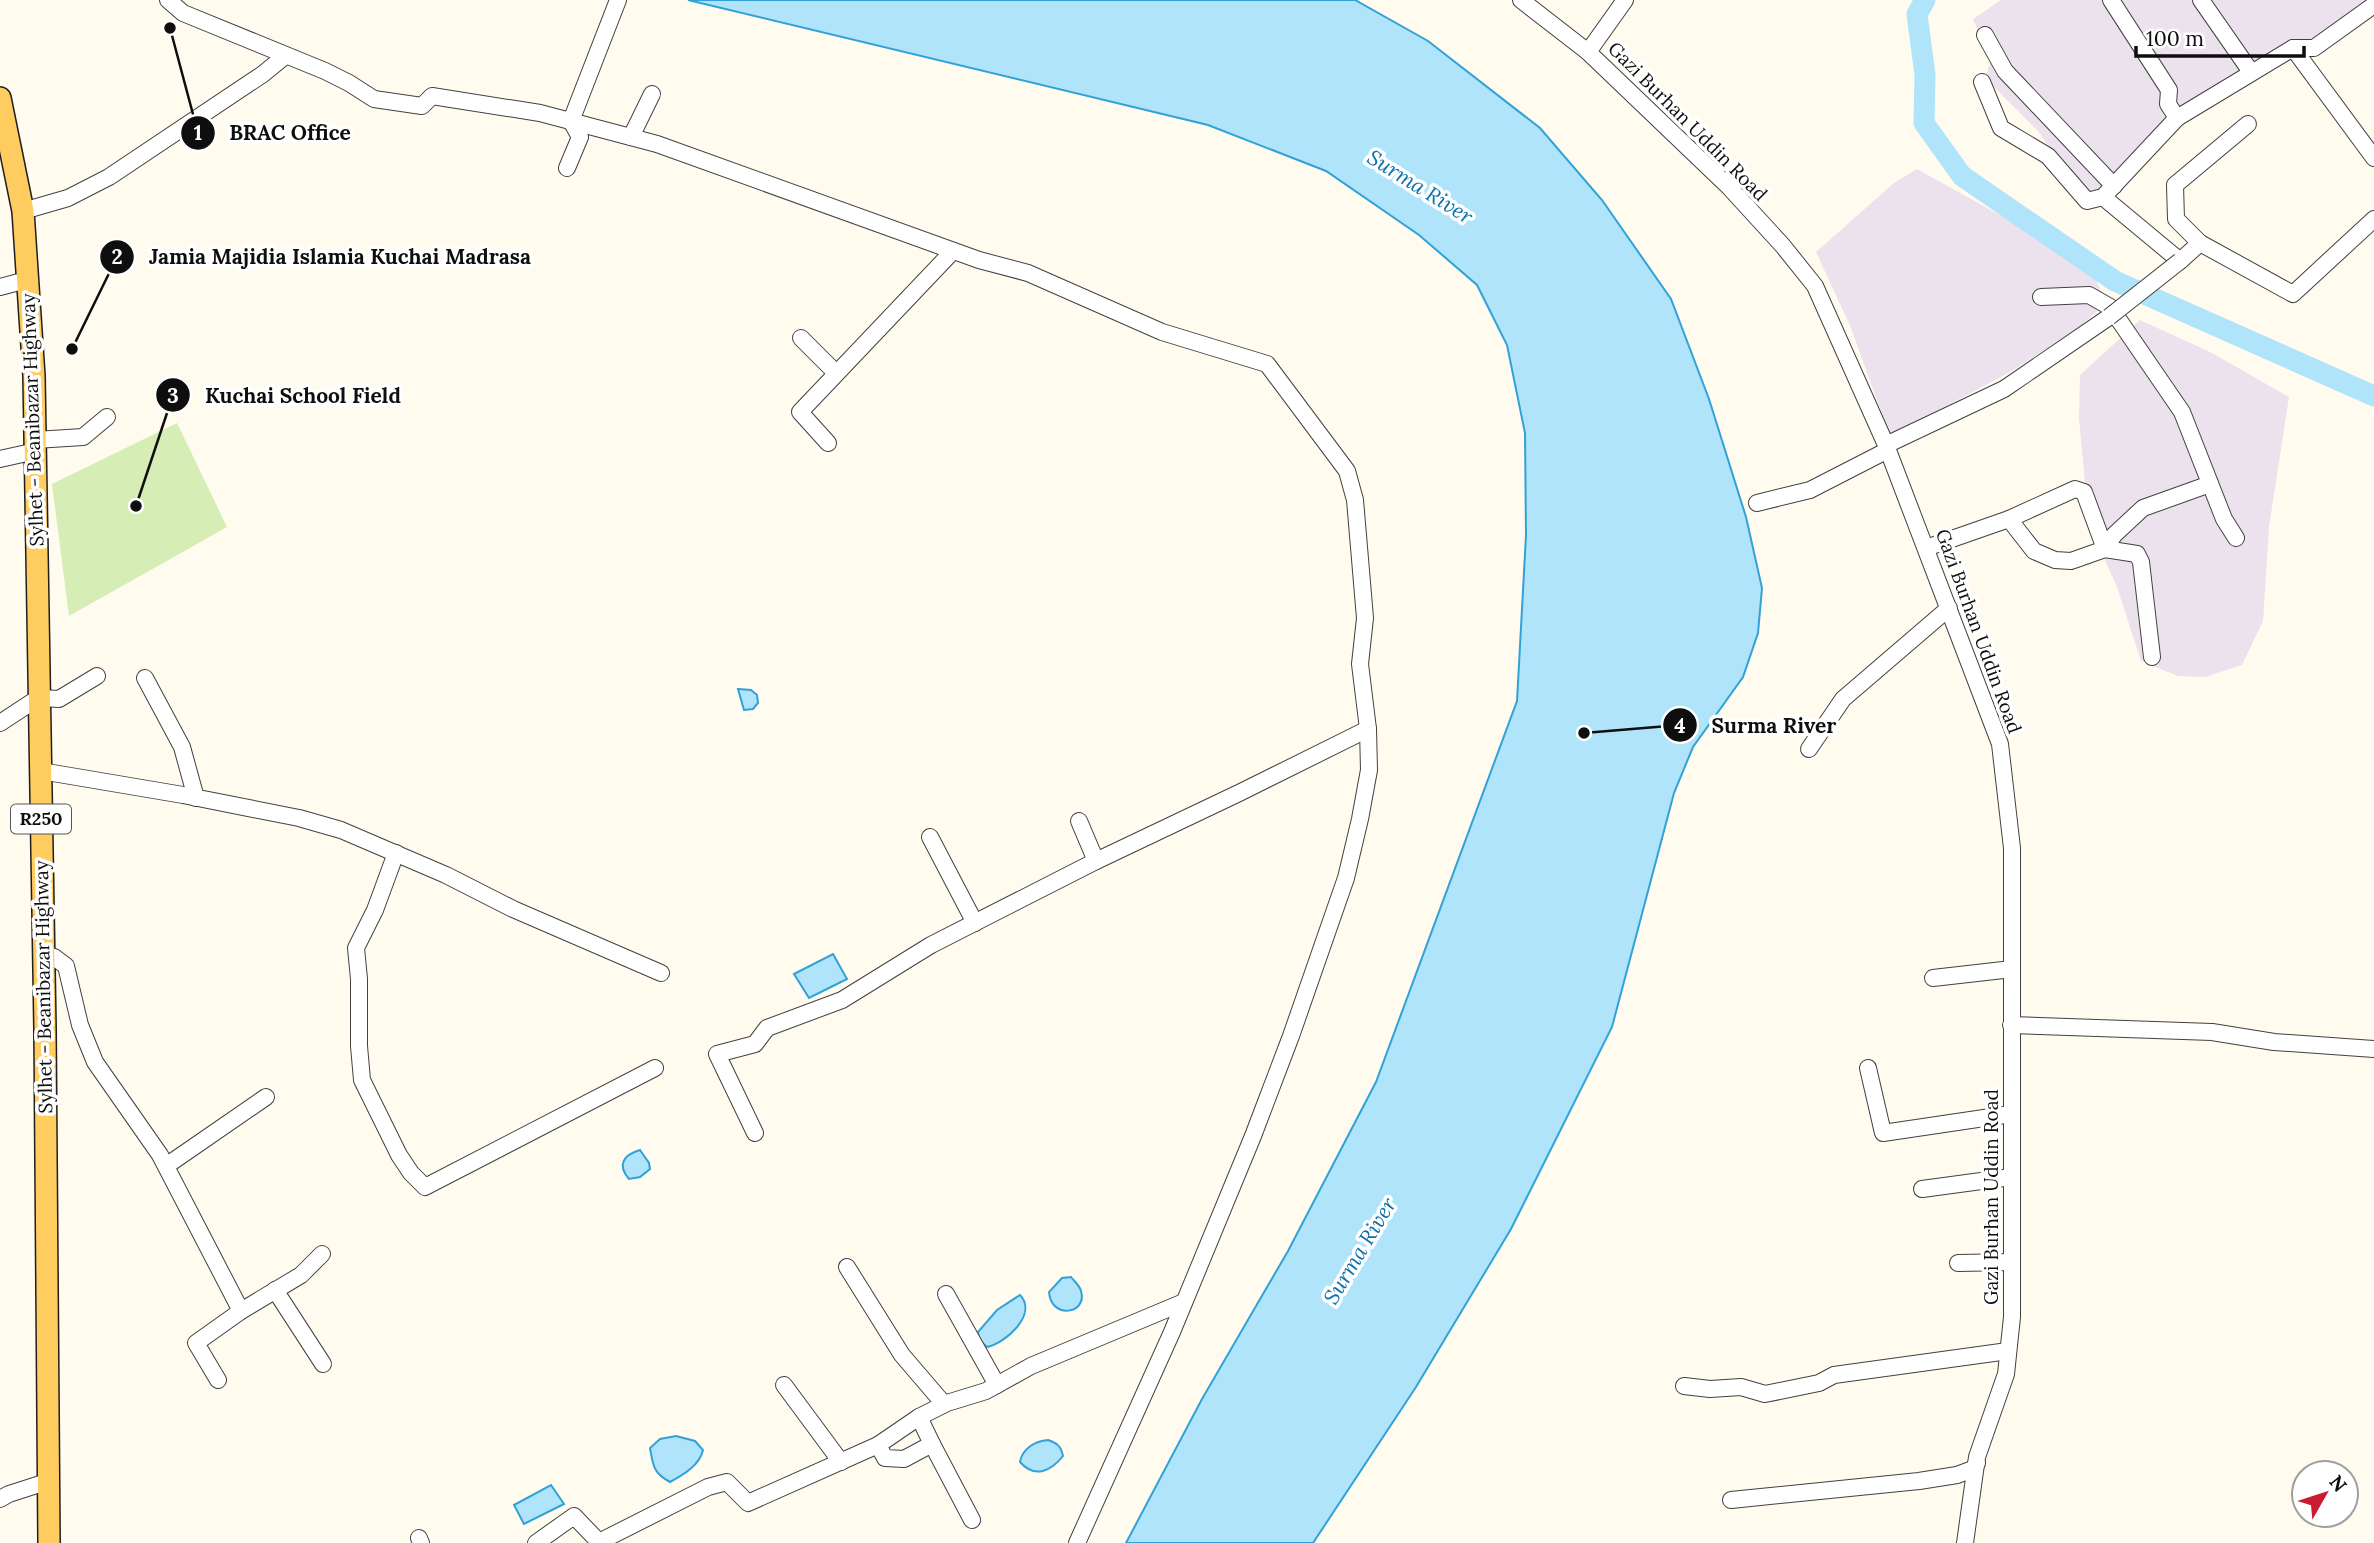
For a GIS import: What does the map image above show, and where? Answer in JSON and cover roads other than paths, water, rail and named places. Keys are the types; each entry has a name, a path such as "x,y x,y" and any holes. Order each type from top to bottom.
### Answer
{"main road":[{"name":"Sylhet - Beanibazar Highway","path":"0,98 23,211 34,376 31,447"},
{"name":"Sylhet - Beanibazar Highway","path":"0,139 15,213 10,284 26,377 31,447 36,700 41,1543"},
{"name":"Sylhet - Beanibazar Highway","path":"36,700 41,771 50,1543"}],"street":[{"path":"168,0 183,13 349,83 374,99 422,106 432,96 540,114 657,144 953,251 1028,273 1162,332 1267,364 1347,471 1355,500 1365,618 1360,664 1369,771 1346,878 1286,1049 1184,1303 1077,1543"},
{"path":"571,121 618,0"},
{"name":"Gazi Burhan Uddin Road","path":"1521,0 1588,52 1729,187 1815,286 1887,447 2000,744 2012,848 2012,1317 2006,1374 1977,1463 1965,1543"},
{"path":"1588,52 1625,0"},
{"path":"2111,0 2169,90 2168,104 2177,118"},
{"path":"2202,0 2251,72"},
{"path":"1982,82 2001,128 2048,156 2087,201 2109,191 2177,118 2293,48 2314,48 2374,5"},
{"path":"1985,35 2005,71 2109,191 2180,261"},
{"path":"2293,48 2374,158"},
{"path":"23,211 68,198 109,177 263,74 285,55"},
{"path":"631,137 652,94"},
{"path":"567,168 580,137 571,121"},
{"path":"2248,124 2175,185 2176,219 2200,243 2293,294 2374,219"},
{"path":"1757,503 1810,490 1887,447 2004,389 2109,317 2200,243"},
{"path":"828,443 800,412 953,251"},
{"path":"2041,297 2089,295 2110,307 2182,412 2224,519 2236,538"},
{"path":"801,338 836,373"},
{"path":"0,459 31,447 83,437 107,417"},
{"path":"2105,549 2114,535 2143,508 2210,484"},
{"path":"1926,548 2009,519 2080,489 2084,492 2105,549"},
{"path":"2009,519 2034,551 2055,560 2071,561 2105,549 2137,554 2141,562 2152,657"},
{"path":"1809,748 1843,699 1949,608"},
{"path":"0,723 36,700 59,699 97,676"},
{"path":"145,678 182,747 196,798"},
{"path":"755,1133 717,1054 755,1044 767,1028 842,1000 931,946 975,923 1367,729"},
{"path":"41,771 299,818 341,830 661,974"},
{"path":"1079,821 1097,861"},
{"path":"930,837 975,923"},
{"path":"396,853 375,910 356,948 362,1080 400,1155 411,1173 425,1187 655,1069"},
{"path":"43,953 66,966 80,1025 95,1062 166,1166 241,1311"},
{"path":"1933,978 2011,969"},
{"path":"2011,1025 2212,1032 2274,1042 2374,1049"},
{"path":"1868,1068 1883,1133 2011,1114"},
{"path":"166,1166 266,1097"},
{"path":"1922,1189 2011,1177"},
{"path":"218,1380 196,1343 241,1311 301,1275 322,1254"},
{"path":"1958,1263 2012,1262"},
{"path":"847,1267 902,1355 944,1404"},
{"path":"275,1290 323,1364"},
{"path":"946,1294 997,1385"},
{"path":"536,1543 574,1516 599,1542 708,1487 727,1482 748,1503 878,1446 919,1417 944,1404 985,1391 1031,1366 1184,1303"},
{"path":"1684,1386 1710,1389 1741,1387 1765,1394 1819,1383 1834,1375 2008,1351"},
{"path":"784,1385 841,1462"},
{"path":"919,1417 972,1520"},
{"path":"878,1446 885,1458 904,1459 932,1444"},
{"path":"1731,1500 1919,1481 1956,1475 1973,1469 1977,1463"},
{"path":"0,1499 40,1484"}],"water":[{"path":"688,0 1355,0 1428,41 1540,128 1602,200 1671,299 1709,399 1746,517 1762,588 1758,633 1743,677 1693,747 1674,793 1612,1027 1511,1229 1416,1387 1313,1543 1126,1543 1202,1399 1288,1251 1376,1082 1517,701 1526,535 1525,433 1507,345 1477,285 1419,235 1326,171 1208,125"},
{"path":"738,689 751,690 757,695 758,703 753,709 744,710"},
{"path":"833,954 847,979 809,998 794,974"},
{"path":"640,1150 650,1169 640,1177 629,1179 623,1169 624,1161 629,1155"},
{"path":"1071,1277 1080,1289 1082,1299 1074,1309 1062,1310 1051,1301 1049,1292 1062,1278"},
{"path":"1020,1295 1025,1303 1025,1311 1017,1327 1003,1340 987,1347 979,1340 978,1332 997,1310"},
{"path":"676,1436 695,1441 703,1450 695,1465 670,1482 655,1468 650,1448 660,1439"},
{"path":"1048,1440 1058,1445 1063,1456 1053,1466 1037,1472 1020,1462 1023,1453 1030,1447"},
{"path":"551,1485 564,1504 524,1524 514,1505"}],"waterway":[{"path":"1925,0 1917,14 1925,75 1924,123 1962,176 2115,281 2374,396"}],"place":[{"name":"BRAC Office","path":"170,28"},
{"name":"Jamia Majidia Islamia Kuchai Madrasa","path":"72,349"},
{"name":"Kuchai School Field","path":"136,506"},
{"name":"Surma River","path":"1584,733"}]}
